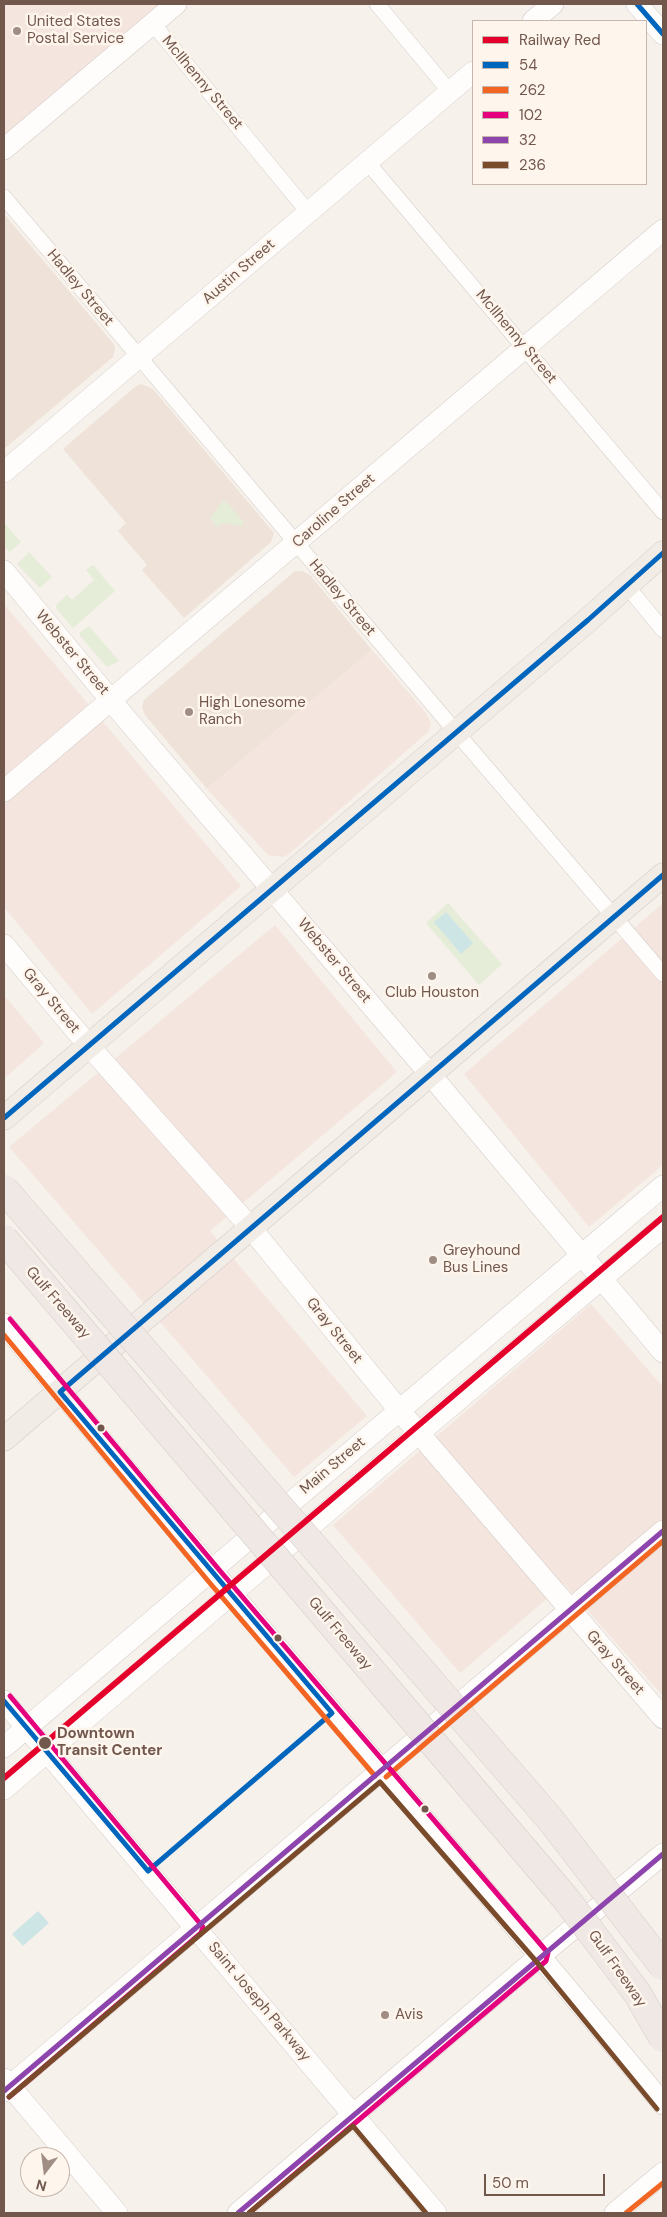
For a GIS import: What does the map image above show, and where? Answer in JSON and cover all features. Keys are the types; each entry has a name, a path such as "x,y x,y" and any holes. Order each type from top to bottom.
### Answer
{"highway":[{"path":"4,1189 550,1819 663,1966"},
{"name":"Gulf Freeway","path":"4,1239 566,1899 636,1993 663,2038"}],"main road":[{"path":"4,149 176,4"},
{"path":"534,20 553,4"},
{"path":"637,4 663,34"},
{"name":"Austin Street","path":"4,472 139,359 472,73"},
{"name":"Caroline Street","path":"4,791 663,230"},
{"path":"4,1118 663,553"},
{"name":"Webster Street","path":"4,571 663,1352"},
{"path":"4,1438 663,875"},
{"name":"Gray Street","path":"4,945 89,1046 250,1227 399,1410 663,1718"},
{"name":"Main Street","path":"4,1747 663,1186"},
{"name":"Main Street","path":"4,1789 419,1433 663,1228"},
{"path":"4,1324 230,1595 541,1955 663,2104"},
{"path":"117,2213 6,2085 196,1927 663,1531"},
{"name":"Saint Joseph Parkway","path":"4,1700 436,2213"},
{"path":"238,2213 541,1955 663,1854"},
{"path":"615,2213 663,2173"}],"street":[{"path":"377,4 450,92"},
{"name":"McIlhenny Street","path":"153,24 308,212"},
{"name":"McIlhenny Street","path":"368,163 663,512"},
{"name":"Hadley Street","path":"4,197 139,359 663,974"},
{"path":"626,585 663,630"}],"shaded area":[{"path":"4,4 160,4 4,136"},
{"path":"4,214 113,343 115,348 113,357 4,449"},
{"path":"141,384 153,389 274,533 271,542 184,618 142,570 147,565 118,531 126,523 63,449 136,386"},
{"path":"295,571 302,571 310,575 372,650 207,789 145,715 142,707 144,700"},
{"path":"4,604 241,886 92,1014 4,907"},
{"path":"372,650 426,713 431,723 429,731 289,854 283,857 268,855 207,789"},
{"path":"663,903 663,1165 589,1227 464,1074"},
{"path":"275,925 397,1072 210,1231 367,1416 294,1477 9,1147"},
{"path":"4,995 44,1043 4,1079"},
{"path":"591,1304 663,1387 663,1696 564,1584 460,1673 333,1525"}],"green space":[{"path":"224,499 244,522 242,526 223,523 217,527 210,518"},
{"path":"4,523 21,542 10,552 4,547"},
{"path":"29,552 52,577 40,588 17,564"},
{"path":"93,565 115,591 73,628 56,608 57,604 67,595 72,600 94,580 86,570"},
{"path":"89,626 119,661 107,667 80,636 80,632"},
{"path":"448,903 502,964 479,985 426,923"}],"water":[{"path":"446,912 473,943 461,954 434,922"},
{"path":"38,1911 49,1923 23,1946 12,1934"}],"rail line":[{"name":"Red","path":"4,1778 663,1217"}],"transit line":[{"name":"54","path":"637,4 663,34"},
{"name":"54","path":"4,1118 588,620 663,553"},
{"name":"54","path":"4,1701 148,1871 332,1713 60,1392 663,875"},
{"name":"102","path":"10,1319 221,1572 548,1953 546,1961 249,2213"},
{"name":"262","path":"4,1335 209,1582 375,1776"},
{"name":"32","path":"4,2091 663,1531"},
{"name":"262","path":"386,1777 663,1541"},
{"name":"102","path":"9,2097 201,1933 203,1927 10,1696"},
{"name":"236","path":"9,2097 380,1782 535,1960 657,2109"},
{"name":"32","path":"238,2213 663,1854"},
{"name":"236","path":"249,2213 353,2126 426,2213"},
{"name":"262","path":"626,2213 663,2183"}],"place":[{"name":"United States Postal Service","path":"17,31"},
{"name":"High Lonesome Ranch","path":"189,712"},
{"name":"Club Houston","path":"432,976"},
{"name":"Greyhound Bus Lines","path":"433,1260"},
{"name":"Downtown Transit Center","path":"45,1743"},
{"name":"Avis","path":"385,2015"}]}
